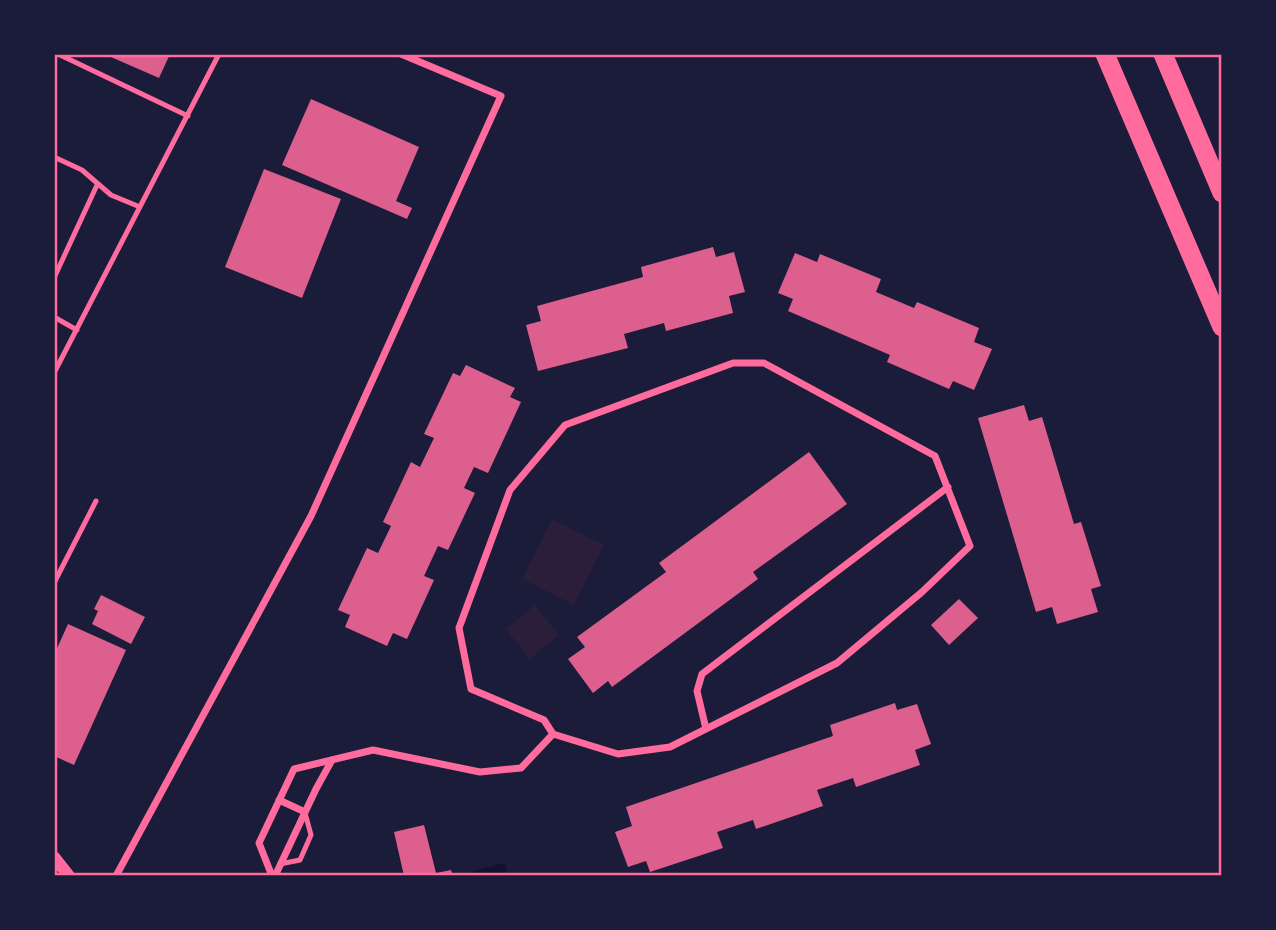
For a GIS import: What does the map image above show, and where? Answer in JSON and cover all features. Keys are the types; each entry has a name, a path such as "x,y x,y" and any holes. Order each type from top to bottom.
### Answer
{"highway":[{"path":"1105,54 1222,327"},
{"path":"1163,54 1222,193"}],"street":[{"path":"116,876 311,516 500,96 401,54"},
{"path":"733,363 764,363 936,456 970,546 922,592 837,663 706,729 670,747 618,754 553,734 544,720 471,689 459,628 510,490 565,425 733,363"},
{"path":"706,729 697,691 702,674 948,487"},
{"path":"274,876 259,843 294,769 373,750 480,772 520,768 553,734"},
{"path":"274,876 332,760"},
{"path":"279,800 305,812"},
{"path":"54,857 69,876"}],"lane":[{"path":"58,54 188,116"},
{"path":"54,373 219,54"},
{"path":"54,157 82,170 111,195 140,207"},
{"path":"54,278 97,185"},
{"path":"54,317 77,330"},
{"path":"54,583 96,501"},
{"path":"54,564 62,568"},
{"path":"280,864 300,860 311,835 305,812"}],"shaded area":[{"path":"552,519 604,545 574,605 522,579"},
{"path":"535,605 559,635 530,659 506,629"},
{"path":"505,863 508,876 471,876 470,872"}],"building":[{"path":"104,54 170,54 159,78"},
{"path":"311,99 419,147 396,201 412,208 407,219 282,165"},
{"path":"264,169 341,199 302,298 225,267"},
{"path":"713,247 716,257 734,252 745,292 729,296 733,313 666,331 664,323 624,334 628,348 538,371 526,325 541,321 537,306 643,277 641,267"},
{"path":"795,253 817,262 820,254 881,279 876,292 914,308 917,302 979,328 974,342 992,349 974,390 953,381 949,389 887,362 890,355 788,311 793,299 778,293"},
{"path":"466,365 515,388 510,397 521,402 488,473 474,467 464,488 475,493 448,550 438,546 424,576 434,580 407,639 393,633 387,646 345,627 350,615 338,610 367,548 378,553 391,526 383,522 411,462 420,467 434,438 424,434 453,373 460,376"},
{"path":"1024,405 1029,421 1042,417 1074,524 1081,522 1101,586 1091,589 1098,612 1057,624 1052,607 1036,612 978,418"},
{"path":"809,452 847,504 753,572 758,579 612,687 608,681 593,693 568,659 585,647 577,637 666,572 659,563"},
{"path":"101,595 145,617 131,644 92,624 98,611 94,609"},
{"path":"959,599 978,618 949,645 931,625"},
{"path":"68,624 126,650 74,765 54,756 54,655"},
{"path":"895,703 897,710 917,704 931,744 915,750 920,765 856,787 853,778 817,790 823,806 756,829 753,820 717,832 723,848 650,872 646,861 628,867 615,832 632,826 626,807 833,736 830,725"},
{"path":"424,825 436,873 451,870 453,876 404,876 394,832"}]}
